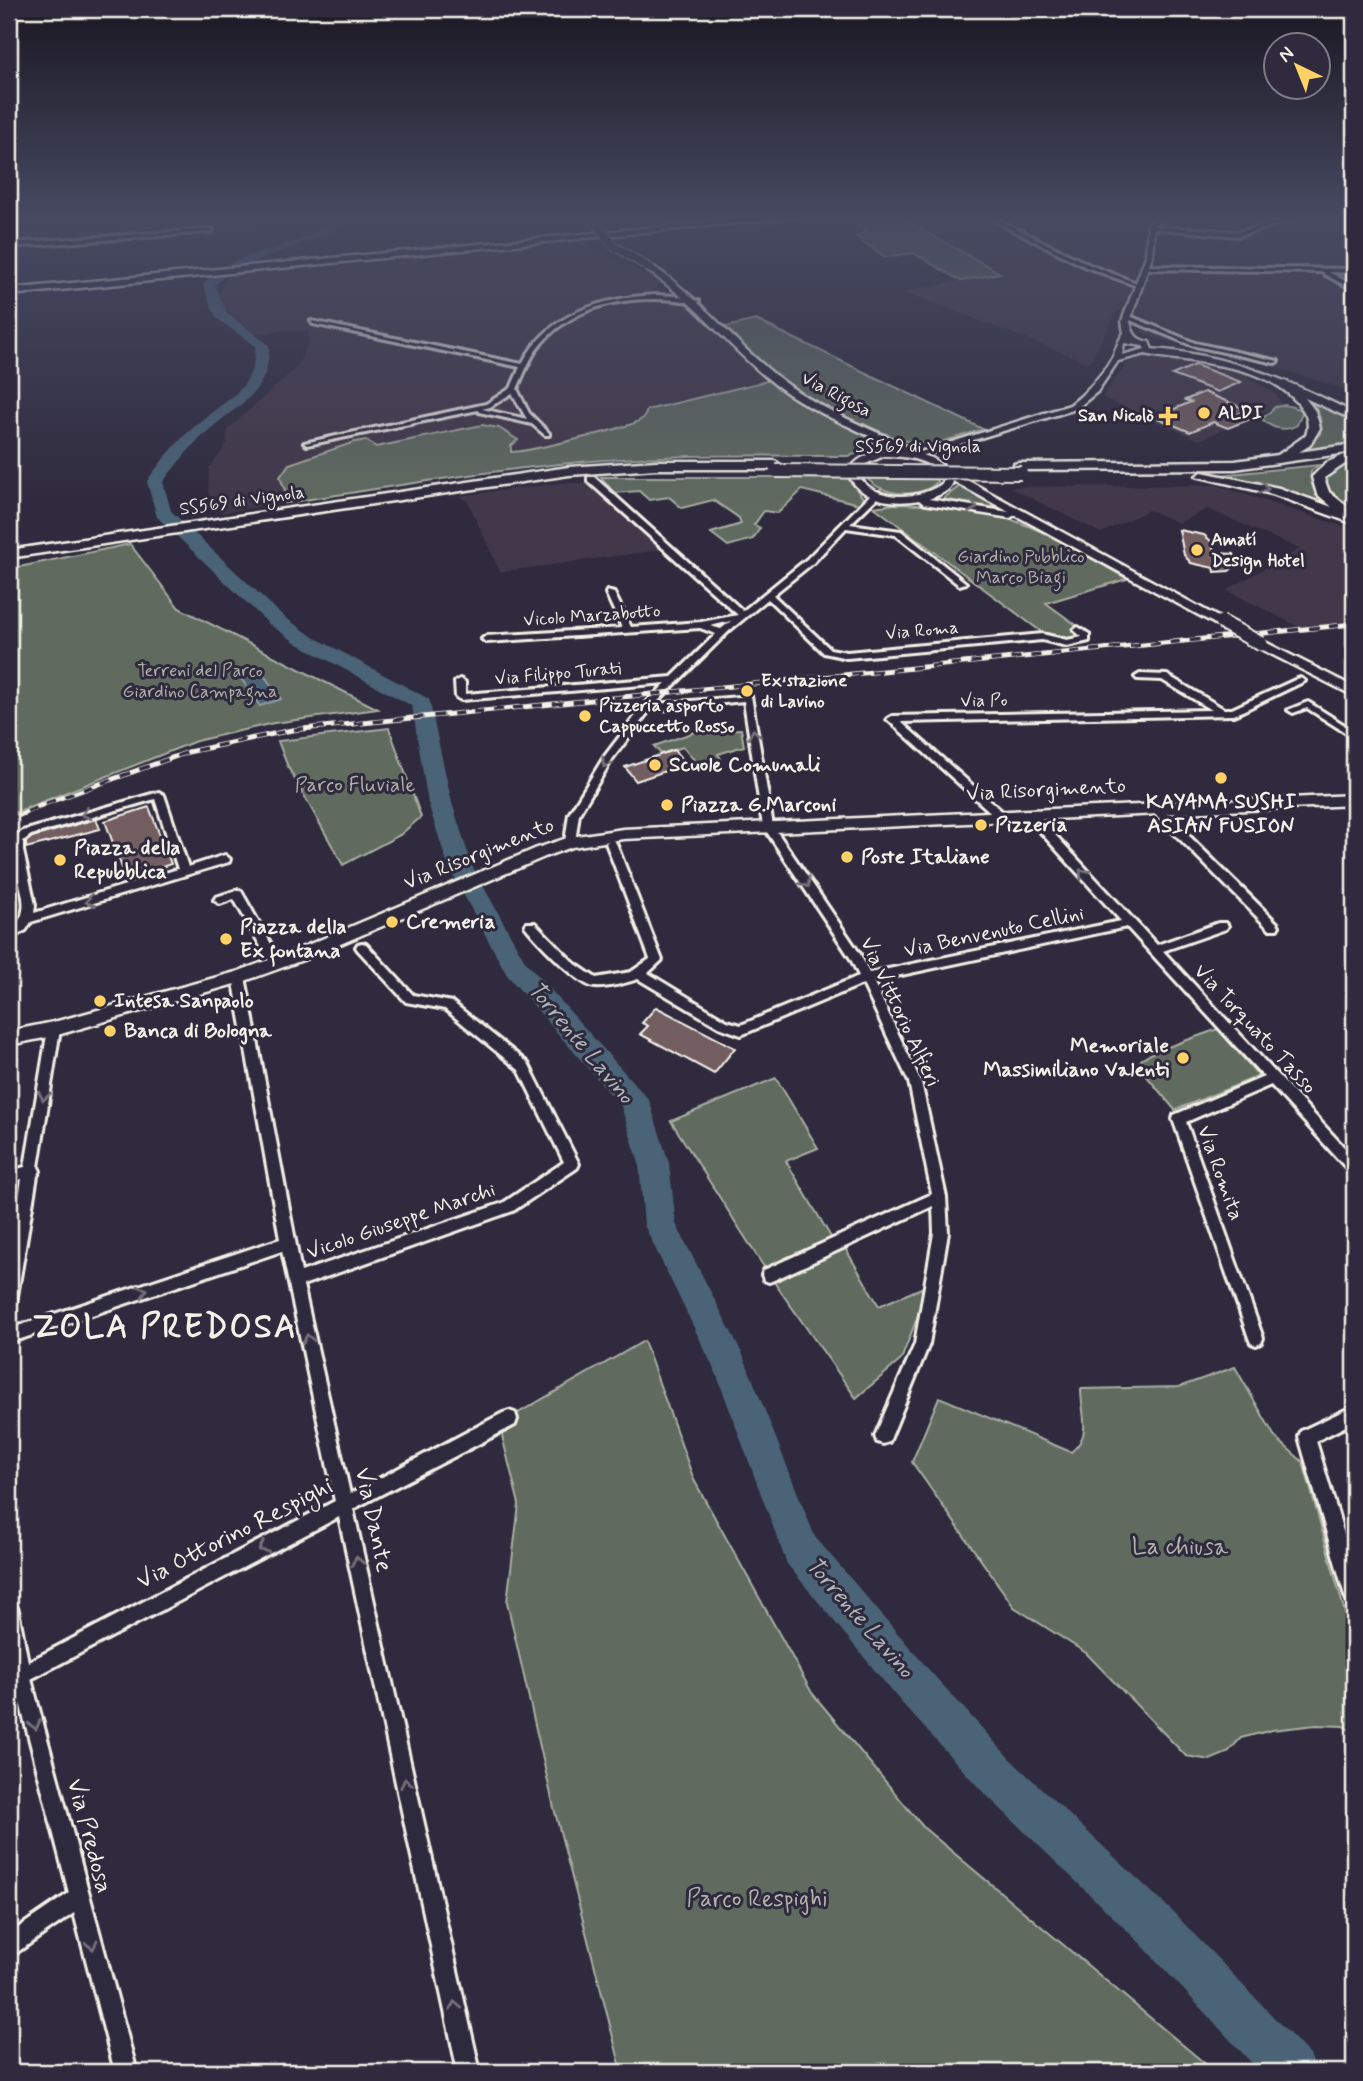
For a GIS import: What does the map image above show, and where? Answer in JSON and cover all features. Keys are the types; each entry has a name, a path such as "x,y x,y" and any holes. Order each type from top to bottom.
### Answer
{"highway":[{"path":"1149,349 1233,363 1285,383 1354,417"},
{"path":"1285,383 1354,402"},
{"path":"1235,465 1301,448 1313,435 1315,419 1309,407 1285,383"},
{"path":"1352,454 1330,466 1318,477 1323,494 1354,518"},
{"name":"SS569 di Vignola","path":"1019,470 1235,465 1352,454"},
{"name":"SS569 di Vignola","path":"9,554 481,484 581,473 776,468 1172,473 1254,470 1352,454"},
{"path":"1172,473 1244,482 1354,518"}],"main road":[{"name":"Via Rigosa","path":"707,313 780,384 809,403 917,456"},
{"name":"Via Rigosa","path":"880,438 887,447 884,454"},
{"path":"1056,531 989,509 876,494 859,485 852,472 863,460 884,454 917,456 939,465 948,474 1056,531 1121,566 1261,644 1354,692"},
{"path":"905,499 938,493 948,484 948,474"},
{"name":"Via Risorgimento","path":"9,1038 54,1029 239,977 356,939 413,904 570,842 623,834 768,826 1354,800"}],"street":[{"path":"307,443 467,411 498,401 514,389 524,366 541,340 571,318 583,313"},
{"path":"939,465 943,453 953,447 994,430 1073,407 1092,393 1116,359 1128,333 1128,313"},
{"path":"1127,317 1193,344 1275,362"},
{"path":"1127,317 1174,331"},
{"path":"313,322 524,366"},
{"path":"1128,333 1149,349"},
{"path":"1121,345 1137,341"},
{"path":"1121,345 1135,353"},
{"path":"1116,359 1149,349"},
{"path":"514,389 519,404 532,422 547,434"},
{"path":"467,411 501,413 532,422"},
{"path":"917,456 953,447"},
{"path":"591,479 742,616"},
{"path":"570,842 574,814 609,757 646,708 722,633 810,561 876,494"},
{"path":"845,526 898,533 962,583"},
{"path":"610,593 628,630"},
{"name":"Via Roma","path":"769,595 827,651 847,655 1042,637 1067,642 1086,639 1087,636 1078,630"},
{"name":"Vicolo Marzabotto","path":"486,639 701,625 742,616"},
{"name":"Vicolo Marzabotto","path":"701,625 722,633"},
{"path":"1140,677 1164,677 1222,712"},
{"name":"Via Filippo Turati","path":"460,682 461,697 674,680"},
{"name":"Via Po","path":"1001,816 892,719 1234,712 1300,681"},
{"path":"662,695 678,704"},
{"path":"646,708 748,698 768,826"},
{"path":"1293,710 1308,705 1354,735"},
{"path":"9,935 22,929 28,919 31,902 16,848 19,839 27,833 159,794 184,872"},
{"name":"Via Risorgimento","path":"1155,808 1273,926"},
{"name":"Via Torquato Tasso","path":"1030,814 1354,1167"},
{"name":"Via Vittorio Alfieri","path":"768,826 856,957 915,1082 939,1197 941,1233 922,1344 883,1436"},
{"path":"531,926 570,966 594,983 640,974 656,960 611,844"},
{"path":"28,919 225,859"},
{"path":"220,900 237,894 276,963"},
{"name":"Via Benvenuto Cellini","path":"640,974 723,1024 741,1030 866,978 1129,923"},
{"name":"Via Torquato Tasso","path":"1154,950 1222,926"},
{"name":"Vicolo Giuseppe Marchi","path":"295,1281 508,1207 572,1164 524,1067 448,1005 410,999 356,939"},
{"name":"Via Dante","path":"239,977 295,1281 469,2072"},
{"path":"9,1301 33,1171 54,1029"},
{"name":"Via Romita","path":"1256,1338 1179,1119 1273,1079"},
{"path":"9,1177 33,1171"},
{"path":"769,1275 939,1197"},
{"path":"9,1336 288,1243"},
{"path":"1354,1414 1307,1437 1354,1596"},
{"name":"Via Ottorino Respighi","path":"15,1677 509,1419"},
{"name":"Via Predosa","path":"9,1610 15,1677 126,2072"},
{"path":"9,1946 79,1898"}],"shaded area":[{"path":"230,313 708,313 772,380 648,410 642,420 626,426 529,451 511,452 511,447 518,441 482,425 376,447 355,442 289,464 280,477 286,493 285,503 220,513 208,492 209,469 227,443 228,429 297,367 309,341 308,331 287,330 255,335"},
{"path":"960,313 1116,313 1089,363"},
{"path":"1129,313 1354,313 1354,392 1252,360 1158,339 1143,333 1136,315"},
{"path":"1158,354 1211,363 1240,372 1277,395 1281,404 1199,440 1103,398 1128,363 1143,356"},
{"path":"561,483 594,483 674,548 500,572 468,502 460,496"},
{"path":"1216,485 1354,530 1354,625 1305,630 1226,590 1300,549 1207,509 1179,523 1149,510 1101,533 1009,487"}],"green space":[{"path":"756,320 983,429 948,440 922,443 896,438 862,423 854,427 873,442 874,449 848,456 748,455 614,459 470,475 285,503 286,493 280,477 289,464 355,442 366,440 376,447 482,425 499,428 518,440 511,446 511,452 521,451 620,428 642,419 647,410 771,380 721,328"},
{"path":"1309,398 1354,421 1354,444 1296,454 1320,434 1319,414"},
{"path":"1285,405 1303,410 1297,425 1279,428 1262,419 1275,407"},
{"path":"1354,461 1354,514 1329,494 1324,481 1331,470"},
{"path":"1319,465 1311,471 1312,486 1318,496 1340,513 1211,476"},
{"path":"601,477 847,477 863,498 859,504 802,490 778,513 764,511 754,525 760,528 753,539 728,546 711,533 741,524 739,518 713,500 682,508 669,497 649,500 639,491 614,493"},
{"path":"866,477 936,478 937,482 921,491 901,493 881,488"},
{"path":"961,485 1006,510 943,499"},
{"name":"Giardino Pubblico Marco Biagi","path":"894,504 964,509 1022,523 1083,553 1127,579 1046,603 1083,630 1077,632 1079,638 1051,639 874,507"},
{"name":"Terreni del Parco Giardino Campagna","path":"130,544 179,608 378,709 274,723 196,741 9,815 9,569"},
{"name":"Parco Fluviale","path":"389,728 421,817 400,835 343,865 288,767 278,741"},
{"path":"741,729 744,746 718,754 721,759 694,769 690,765 696,762 683,747 661,754 654,746 698,731"},
{"path":"1218,1029 1259,1076 1175,1110 1139,1067 1141,1060 1154,1052"},
{"path":"776,1078 818,1148 786,1161 835,1244 841,1241 879,1306 924,1287 920,1310 901,1360 856,1398 769,1275 671,1121"},
{"name":"Parco Respighi","path":"644,1341 694,1480 812,1693 924,1828 1215,2072 622,2072 554,1808 507,1602 519,1504 499,1424"},
{"name":"La chiusa","path":"1235,1367 1275,1437 1303,1462 1354,1645 1354,1733 1343,1726 1316,1725 1272,1730 1241,1738 1227,1753 1210,1760 1186,1756 1086,1653 1014,1607 912,1462 939,1397 1071,1452 1078,1445 1084,1431 1081,1389 1179,1387"}],"water":[{"path":"258,667 281,699 260,706 238,674"}],"building":[{"path":"1195,365 1241,382 1218,392 1172,375"},
{"name":"ALDI","path":"1204,392 1248,410 1236,415 1248,420 1228,428 1213,422 1190,432 1155,417 1191,402 1185,400"},
{"name":"Amatí Design Hotel","path":"1179,530 1204,535 1211,541 1215,553 1234,554 1237,564 1229,571 1215,572 1214,568 1191,563 1184,555"},
{"name":"Scuole Comunali","path":"674,750 686,764 636,781 625,767"},
{"path":"149,807 171,864 126,879 105,821"},
{"path":"96,819 100,829 26,848 26,842 32,837"},
{"path":"656,1007 735,1048 714,1074 640,1034 648,1026 642,1023"}],"waterway":[{"name":"Torrente Lavino","path":"220,313 262,345 260,372 248,391 195,435 155,482 163,513 276,620 305,640 422,703 440,803 460,866 516,968 634,1100 654,1163 660,1225 731,1367 801,1550 915,1686 995,1774 1156,1927 1293,2072"}],"railway":[{"path":"9,820 44,804 188,752 292,730 1354,624"}],"place":[{"name":"ALDI","path":"1204,413"},
{"name":"San Nicolò","path":"1168,416"},
{"name":"Amatí Design Hotel","path":"1197,550"},
{"name":"Ex stazione di Lavino","path":"747,691"},
{"name":"Pizzeria asporto Cappuccetto Rosso","path":"585,716"},
{"name":"Scuole Comunali","path":"655,765"},
{"name":"KAYAMA SUSHI ASIAN FUSION","path":"1221,778"},
{"name":"Piazza G.Marconi","path":"667,805"},
{"name":"Pizzeria","path":"981,825"},
{"name":"Poste Italiane","path":"847,857"},
{"name":"Piazza della Repubblica","path":"60,860"},
{"name":"Cremeria","path":"392,922"},
{"name":"Piazza della Ex fontana","path":"226,939"},
{"name":"Intesa Sanpaolo","path":"100,1001"},
{"name":"Banca di Bologna","path":"110,1031"},
{"name":"Memoriale Massimiliano Valenti","path":"1183,1058"}],"district":[{"name":"ZOLA PREDOSA","path":"165,1328"}]}
